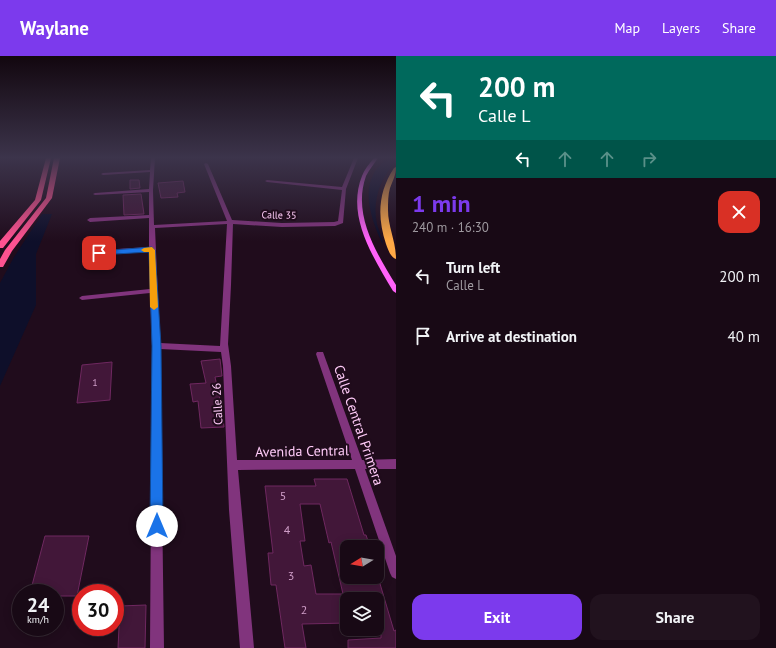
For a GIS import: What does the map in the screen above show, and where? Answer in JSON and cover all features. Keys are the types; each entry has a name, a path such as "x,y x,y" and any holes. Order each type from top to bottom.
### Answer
{"highway":[{"path":"387,186 384,205 387,232 396,256"}],"main road":[{"path":"0,246 38,200 42,186"},
{"path":"0,265 9,250 49,198 53,186"},
{"path":"362,186 360,197 361,216 368,237 396,291"}],"street":[{"path":"151,186 153,291 156,346 157,648"},
{"name":"Calle 26","path":"215,186 230,222 224,348 227,366 239,564 247,648"},
{"path":"312,186 344,189"},
{"name":"Calle 35","path":"152,227 230,222 282,225 335,224 341,222 345,186"},
{"path":"95,194 151,190"},
{"path":"90,220 151,216"},
{"path":"86,254 152,250"},
{"path":"82,298 153,291"},
{"path":"156,346 224,348"},
{"name":"Calle Central Primera","path":"320,354 396,573"},
{"name":"Avenida Central","path":"232,465 396,464"}],"shaded area":[{"path":"370,186 381,186 377,199 376,215 383,245 370,211"},
{"path":"42,214 52,214 36,254 36,305 0,386 0,283 14,257"}],"building":[{"path":"130,186 140,186 140,188 130,189"},
{"path":"159,186 184,186 185,192 177,193 178,197 161,198"},
{"path":"141,194 144,214 124,215 123,195"},
{"path":"220,359 222,376 215,377 224,427 201,428 198,401 193,402 190,384 206,383 201,361"},
{"path":"112,362 110,400 77,403 82,365"},
{"path":"314,479 347,479 364,535 366,535 368,540 340,540 340,581 320,504 300,504 305,541 300,541 304,566 311,565 316,594 340,594 340,623 302,624 306,648 285,648 276,585 271,585 268,553 273,553 265,486 316,486"},
{"path":"45,536 89,536 79,584 72,584 72,596 64,596 64,584 32,584"},
{"path":"341,584 380,584 382,592 343,592"},
{"path":"384,597 394,631 396,630 396,648 348,648 348,640 381,638 381,636 384,636"},
{"path":"146,605 145,648 118,648 119,636 124,636 124,606"}],"slow traffic":[{"path":"144,250 152,250 154,307"}],"route":[{"path":"99,253 152,250 156,346 157,526"}]}
